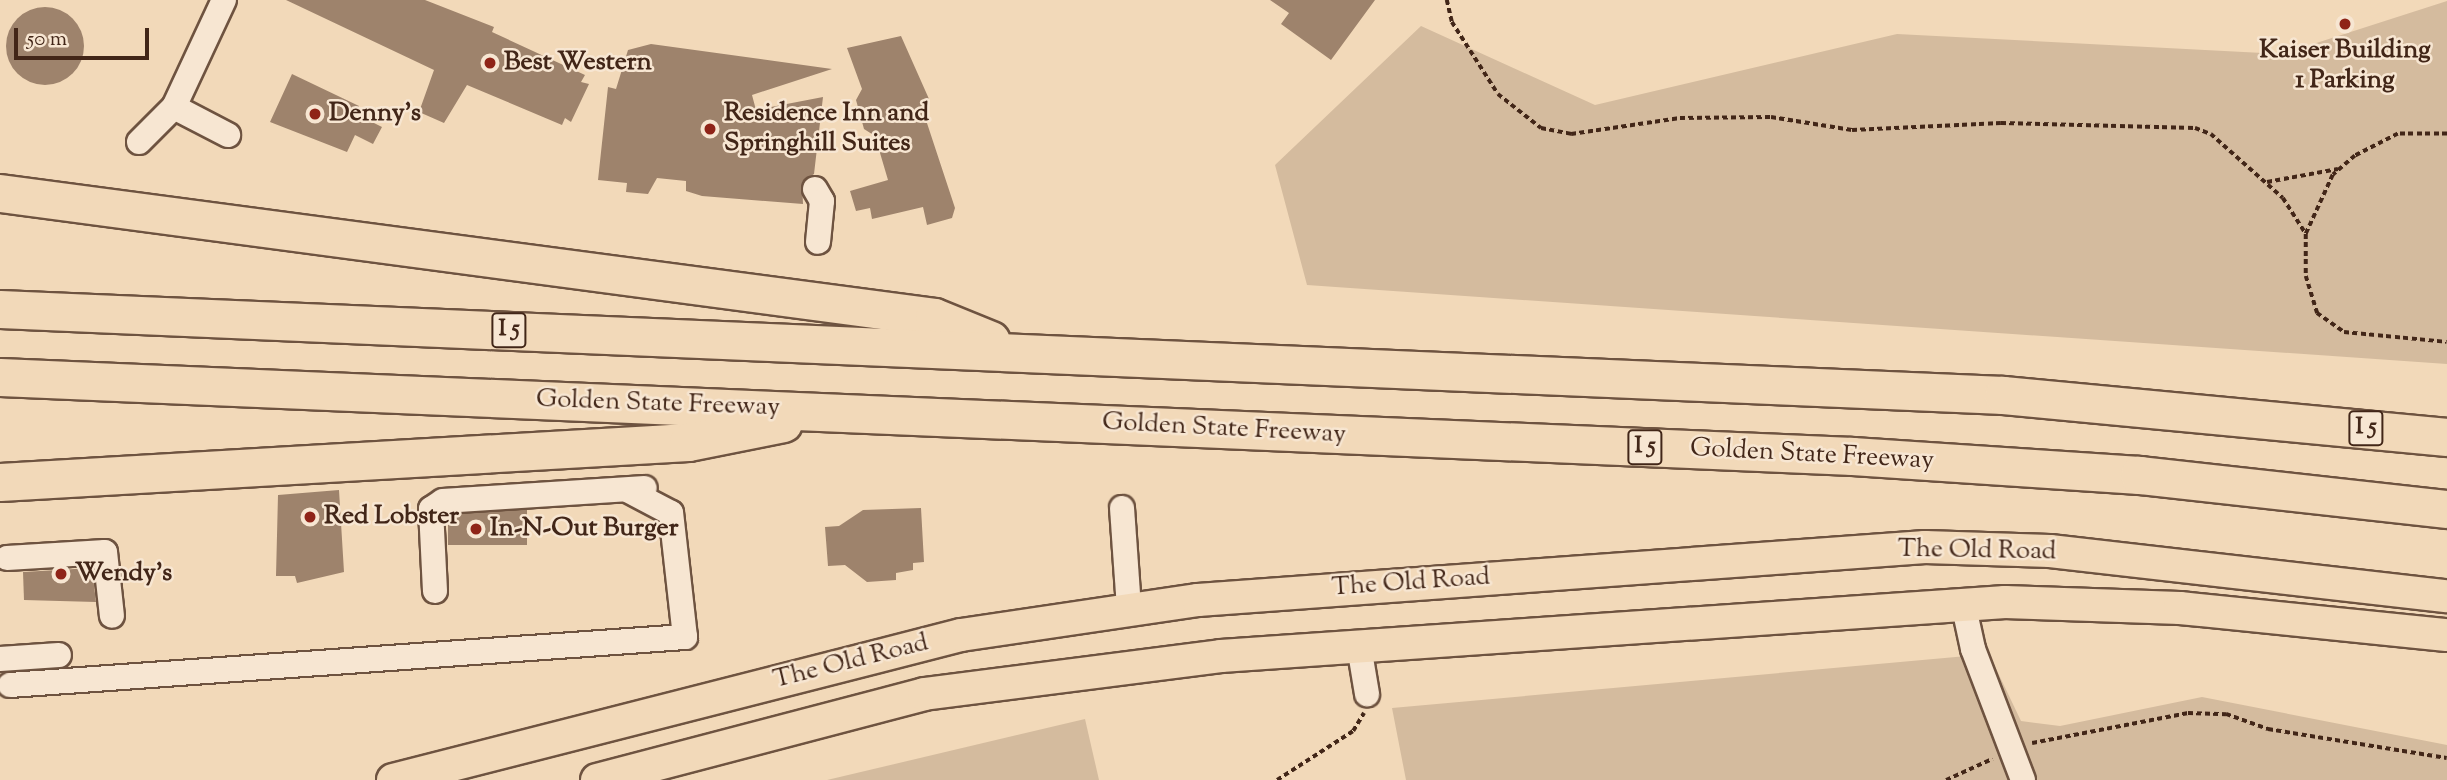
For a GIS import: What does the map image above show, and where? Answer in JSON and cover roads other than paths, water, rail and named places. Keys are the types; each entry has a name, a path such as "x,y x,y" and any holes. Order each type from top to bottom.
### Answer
{"highway":[{"name":"I 5","path":"0,193 934,317 1018,350"},
{"name":"I 5","path":"0,309 1018,350 2003,395 2447,438"},
{"name":"Golden State Freeway","path":"0,377 842,412 1996,465 2447,509"},
{"name":"I 5","path":"0,482 688,442 842,412"}],"main road":[{"name":"The Old Road","path":"393,780 961,635 1129,609 1925,547 2050,551 2447,596"},
{"name":"The Old Road","path":"597,780 924,694 1122,664 1963,603 2180,608 2447,635"}],"street":[{"path":"139,142 174,107 224,0"},
{"path":"174,107 228,135"},
{"path":"816,189 822,201 818,242"},
{"path":"10,685 685,636 681,573 687,549 678,503 657,488 436,505 435,591"},
{"path":"1122,508 1129,609"},
{"path":"7,558 105,552 111,616"},
{"path":"1963,603 1973,649 2024,780"},
{"path":"1359,646 1367,694"},
{"path":"0,659 59,655"}],"place":[{"name":"Kaiser Building 1 Parking","path":"2345,24"},
{"name":"Best Western","path":"490,63"},
{"name":"Denny's","path":"315,114"},
{"name":"Residence Inn and Springhill Suites","path":"710,129"},
{"name":"Red Lobster","path":"310,517"},
{"name":"In-N-Out Burger","path":"476,529"},
{"name":"Wendy's","path":"61,574"}]}
